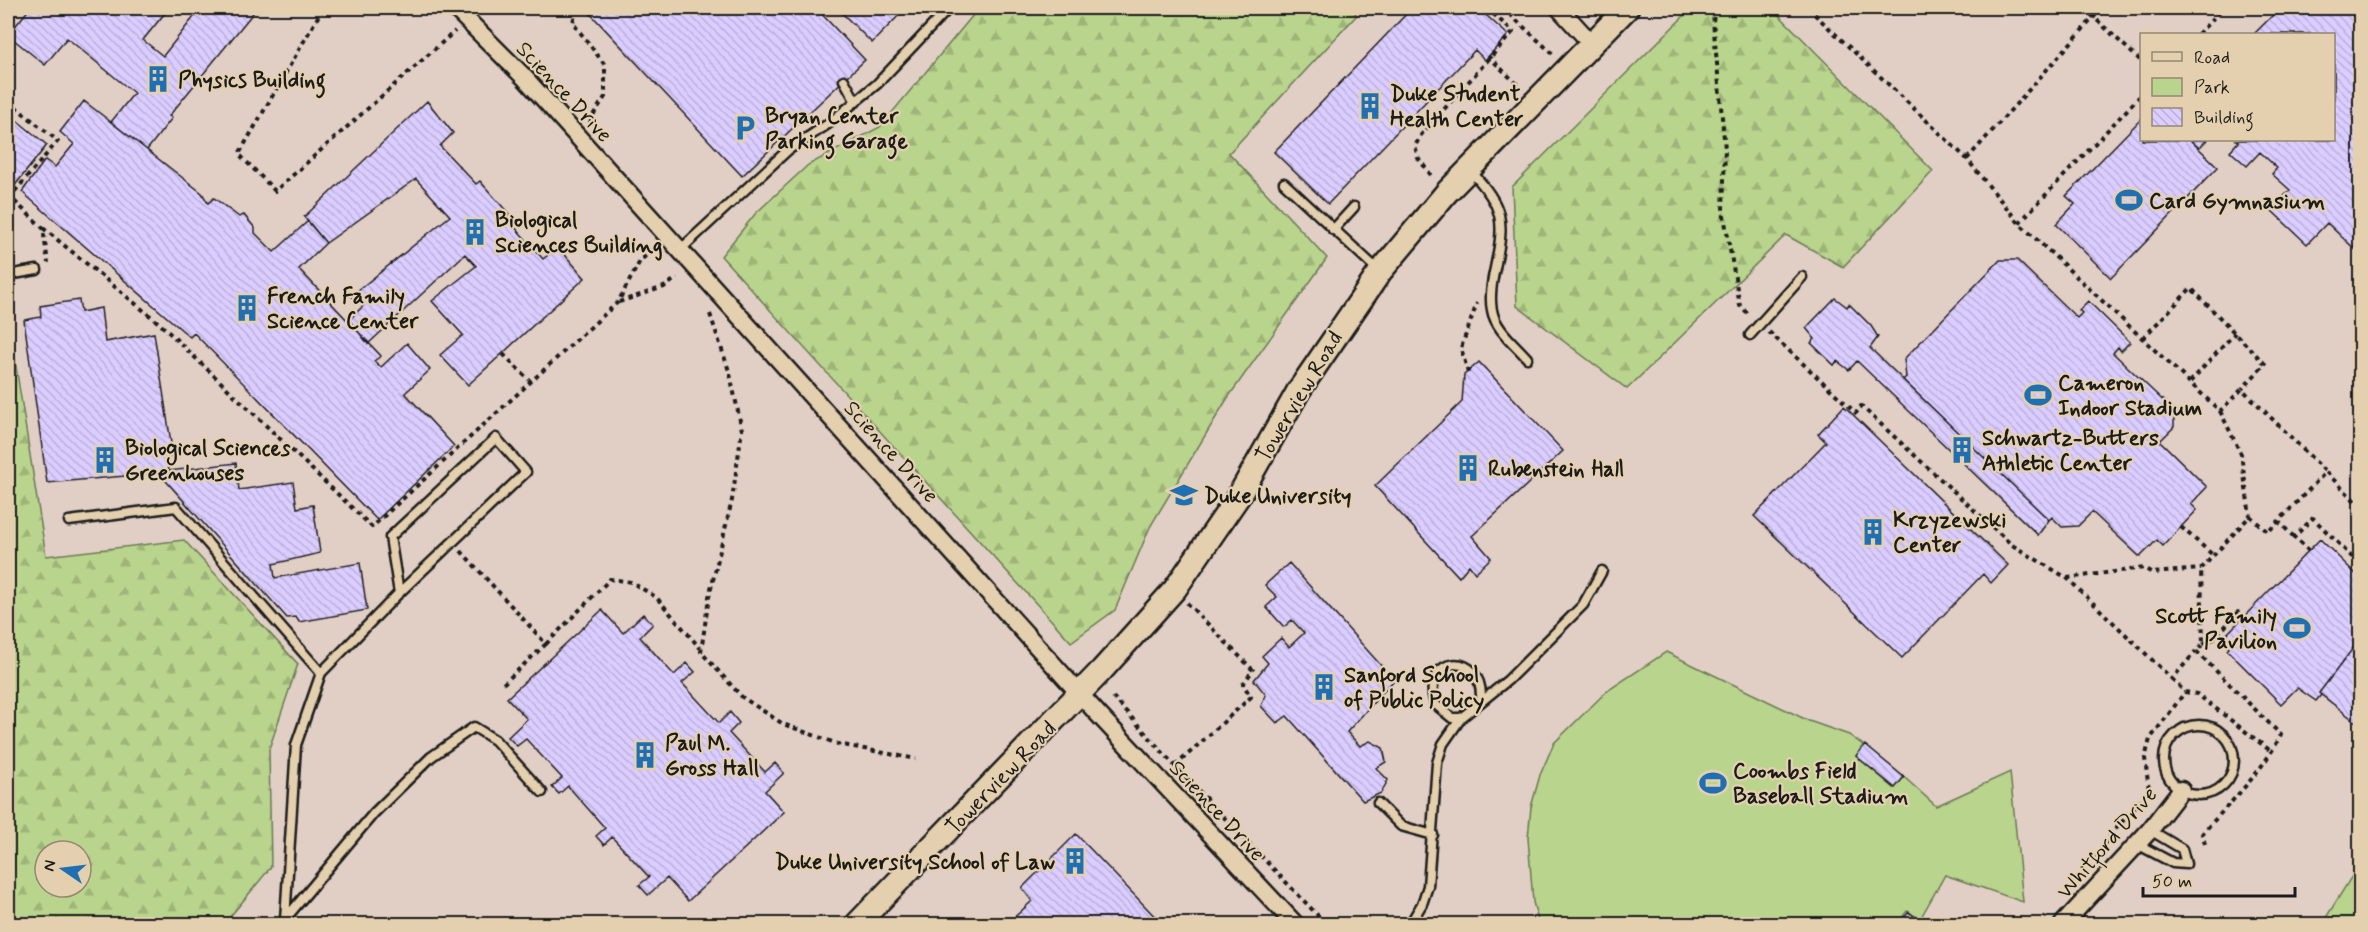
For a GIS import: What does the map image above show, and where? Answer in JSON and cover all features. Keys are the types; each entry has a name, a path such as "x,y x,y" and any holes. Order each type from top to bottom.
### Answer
{"street":[{"name":"Science Drive","path":"455,8 524,77 1080,693 1295,924"},
{"path":"1559,8 1591,44"},
{"name":"Towerview Road","path":"857,924 1080,693 1175,589 1239,494 1299,390 1380,272 1469,169 1627,8"},
{"name":"Whitford Drive","path":"2063,924 2150,830 2181,790"}],"lane":[{"path":"681,250 788,150 828,124 877,84 949,8"},
{"path":"844,80 856,102"},
{"path":"1469,169 1493,197 1499,211 1500,244 1492,280 1492,311 1498,325 1527,358"},
{"path":"1284,183 1380,272"},
{"path":"1333,230 1354,207"},
{"path":"8,275 37,270"},
{"path":"1750,335 1803,277"},
{"path":"283,922 296,745 321,673 399,593 526,472 496,438 390,537 399,593"},
{"path":"69,521 176,507 321,673"},
{"path":"1410,924 1419,910 1428,886 1437,763 1443,744 1461,718 1481,699 1508,680 1583,605 1602,571"},
{"path":"1461,718 1452,718 1435,704 1431,687 1441,668 1450,664 1471,669 1480,681 1481,699"},
{"path":"2201,724 2222,733 2233,753 2233,765 2226,782 2213,792 2202,795 2181,790 2171,781 2166,771 2166,748 2171,738 2180,729 2201,724"},
{"path":"283,922 374,813 431,757 474,727 495,740 542,792"},
{"path":"1378,802 1401,826 1433,835"},
{"path":"2137,844 2173,862 2186,864 2182,849 2150,830"}],"path":[{"path":"323,8 239,154 275,191 468,20"},
{"path":"576,8 573,23 605,65 605,97 592,115 590,124"},
{"path":"1431,175 1418,158 1415,146 1421,135 1513,32 1487,8"},
{"path":"1503,8 1553,54"},
{"path":"1715,8 1713,21 1725,150 1724,210 1740,306 1856,413 1861,406 2012,545 2067,578 2185,692 2197,694 2272,752"},
{"path":"1808,8 1967,159 2019,223 2220,411 2241,454 2250,516 2268,532 2326,472"},
{"path":"2084,8 2140,60"},
{"path":"1967,159 2102,8"},
{"path":"2199,33 2223,8"},
{"path":"1488,56 1520,87"},
{"path":"2019,223 2140,96"},
{"path":"8,101 58,141 10,197 43,228 159,323 372,527 618,302 640,261 652,250"},
{"path":"43,228 48,269"},
{"path":"618,302 664,287 677,278"},
{"path":"2143,338 2191,288 2265,364 2220,411"},
{"path":"701,652 709,597 732,500 742,430 730,374 710,314"},
{"path":"2190,382 2235,333"},
{"path":"503,354 531,382"},
{"path":"2242,389 2361,506"},
{"path":"2067,578 2144,568 2152,573 2201,569 2250,516"},
{"path":"2294,537 2313,518 2361,565"},
{"path":"2278,521 2308,550"},
{"path":"2181,527 2214,556"},
{"path":"453,542 546,644"},
{"path":"2201,569 2203,644"},
{"path":"503,684 610,579 631,582 656,597 742,697 783,724 838,744 916,759"},
{"path":"1175,589 1253,670 1243,684 1251,697 1175,766"},
{"path":"2172,679 2196,651 2203,644 2214,639 2238,612 2244,617"},
{"path":"2196,651 2281,735 2272,752 2233,803 2202,834 2205,844"},
{"path":"2092,868 2107,839 2149,791 2145,758 2150,738 2185,692"},
{"path":"1113,697 1175,766 1326,924"},
{"path":"2038,924 2052,910"}],"shaded area":[{"name":"Duke University","path":"8,8 2360,8 2360,924 8,924"}],"green space":[{"path":"979,8 1350,8 1357,15 1229,153 1327,258 1227,399 1150,527 1115,610 1071,642 721,256 756,213 808,165 880,127"},
{"path":"1692,8 1772,8 1933,171 1843,267 1786,235 1627,389 1517,306 1512,187"},
{"path":"8,316 46,556 184,540 298,664 269,749 271,867 224,924 8,924"},
{"name":"Coombs Field Baseball Stadium","path":"1666,652 1809,721 1849,735 1863,745 1856,756 1894,788 1904,777 1936,806 2010,772 2023,902 1945,875 1920,919 1907,911 1897,924 1539,924 1533,902 1528,838 1531,807 1540,775 1554,743 1607,691"},
{"path":"2360,863 2360,924 2322,924"}],"building":[{"name":"Physics Building","path":"30,8 169,8 143,40 163,56 201,8 257,8 169,116 172,118 147,150 111,122 134,93 67,38 45,65 8,35"},
{"name":"Bryan Center Parking Garage","path":"589,8 816,8 865,60 742,176 587,10"},
{"path":"837,8 906,8 872,43"},
{"name":"Duke Student Health Center","path":"1412,8 1478,8 1508,35 1485,60 1475,50 1328,204 1274,152"},
{"path":"2280,8 2360,8 2360,254 2327,223 2307,244 2271,210 2290,190 2272,174 2277,168 2260,152 2247,166 2230,151 2237,141 2335,141 2335,33 2255,33"},
{"name":"French Family Science Center","path":"84,101 202,193 208,203 214,198 239,217 244,215 255,228 255,233 274,252 308,221 326,243 299,269 381,356 374,361 381,367 407,343 430,370 405,393 454,446 377,520 194,333 190,337 22,192 45,160 55,167 74,144 60,132"},
{"name":"Biological Sciences Building","path":"427,101 453,133 440,146 476,184 480,181 509,214 506,217 543,259 558,247 585,278 468,385 440,355 463,335 432,301 476,266 465,254 368,344 349,320 364,305 351,296 450,216 416,179 326,243 304,217"},
{"path":"8,113 47,145 8,194"},
{"name":"Card Gymnasium","path":"2140,120 2140,141 2191,141 2218,167 2111,278 2056,224 2075,204 2066,196"},
{"path":"2191,141 2206,141 2199,148"},
{"name":"Cameron Indoor Stadium","path":"2000,260 2017,260 2077,318 2082,313 2079,310 2088,301 2130,342 2121,351 2118,347 2113,353 2174,411 2174,427 2160,441 2207,487 2191,504 2197,510 2163,546 2157,540 2140,557 2092,512 2078,526 2062,527 2052,517 2049,520 1903,380 1906,377 1904,359"},
{"name":"Schwartz-Butters Athletic Center","path":"1835,298 1847,307 1849,304 1871,326 1878,337 1870,348 2049,520 2038,535 1857,361 1849,370 1837,361 1834,365 1811,343 1815,339 1806,328"},
{"name":"Biological Sciences Greenhouses","path":"79,300 81,312 101,308 105,342 154,333 173,456 166,457 169,471 236,463 239,490 293,482 297,508 313,505 320,553 273,564 275,578 360,563 367,610 299,622 296,617 287,618 159,473 47,483 24,320 41,317 40,306"},
{"name":"Rubenstein Hall","path":"1479,362 1563,451 1472,536 1491,558 1475,573 1469,565 1459,577 1375,486 1462,402 1464,375"},
{"name":"Krzyzewski Center","path":"1844,406 2008,565 1991,583 1983,574 1902,658 1754,516 1826,442 1818,434"},
{"name":"Scott Family Pavilion","path":"2320,539 2360,578 2360,639 2319,693 2321,695 2316,701 2297,688 2281,704 2227,650 2229,648 2221,640"},
{"name":"Sanford School of Public Policy","path":"1289,563 1394,680 1347,732 1360,746 1370,741 1383,748 1386,762 1376,768 1388,780 1381,793 1363,801 1287,716 1277,723 1261,706 1266,695 1254,680 1268,663 1262,656 1281,638 1289,647 1304,633 1292,620 1284,627 1266,607 1277,597 1265,585"},
{"name":"Paul M. Gross Hall","path":"602,610 623,633 643,614 653,624 640,637 674,675 687,663 695,672 682,683 719,723 730,712 739,723 729,733 765,772 775,763 784,773 765,791 784,812 688,901 667,878 648,895 639,885 649,877 612,837 604,845 596,836 605,828 568,786 559,794 552,787 562,778 526,739 517,746 508,737 527,719 507,698"},
{"path":"2360,639 2360,725 2319,693"},
{"path":"1865,745 1904,777 1895,788 1856,756"},
{"name":"Duke University School of Law","path":"1076,834 1162,924 1007,924 1032,901 1022,888"},
{"path":"1909,912 1919,921 1916,924 1898,924"}],"place":[{"name":"Physics Building","path":"158,79"},
{"name":"Duke Student Health Center","path":"1370,106"},
{"name":"Bryan Center Parking Garage","path":"745,128"},
{"name":"Card Gymnasium","path":"2129,200"},
{"name":"Biological Sciences Building","path":"475,232"},
{"name":"French Family Science Center","path":"247,308"},
{"name":"Cameron Indoor Stadium","path":"2038,395"},
{"name":"Schwartz-Butters Athletic Center","path":"1962,450"},
{"name":"Biological Sciences Greenhouses","path":"105,460"},
{"name":"Rubenstein Hall","path":"1468,468"},
{"name":"Duke University","path":"1184,495"},
{"name":"Krzyzewski Center","path":"1873,532"},
{"name":"Scott Family Pavilion","path":"2297,628"},
{"name":"Sanford School of Public Policy","path":"1324,687"},
{"name":"Paul M. Gross Hall","path":"645,755"},
{"name":"Coombs Field Baseball Stadium","path":"1713,783"},
{"name":"Duke University School of Law","path":"1075,861"}]}
